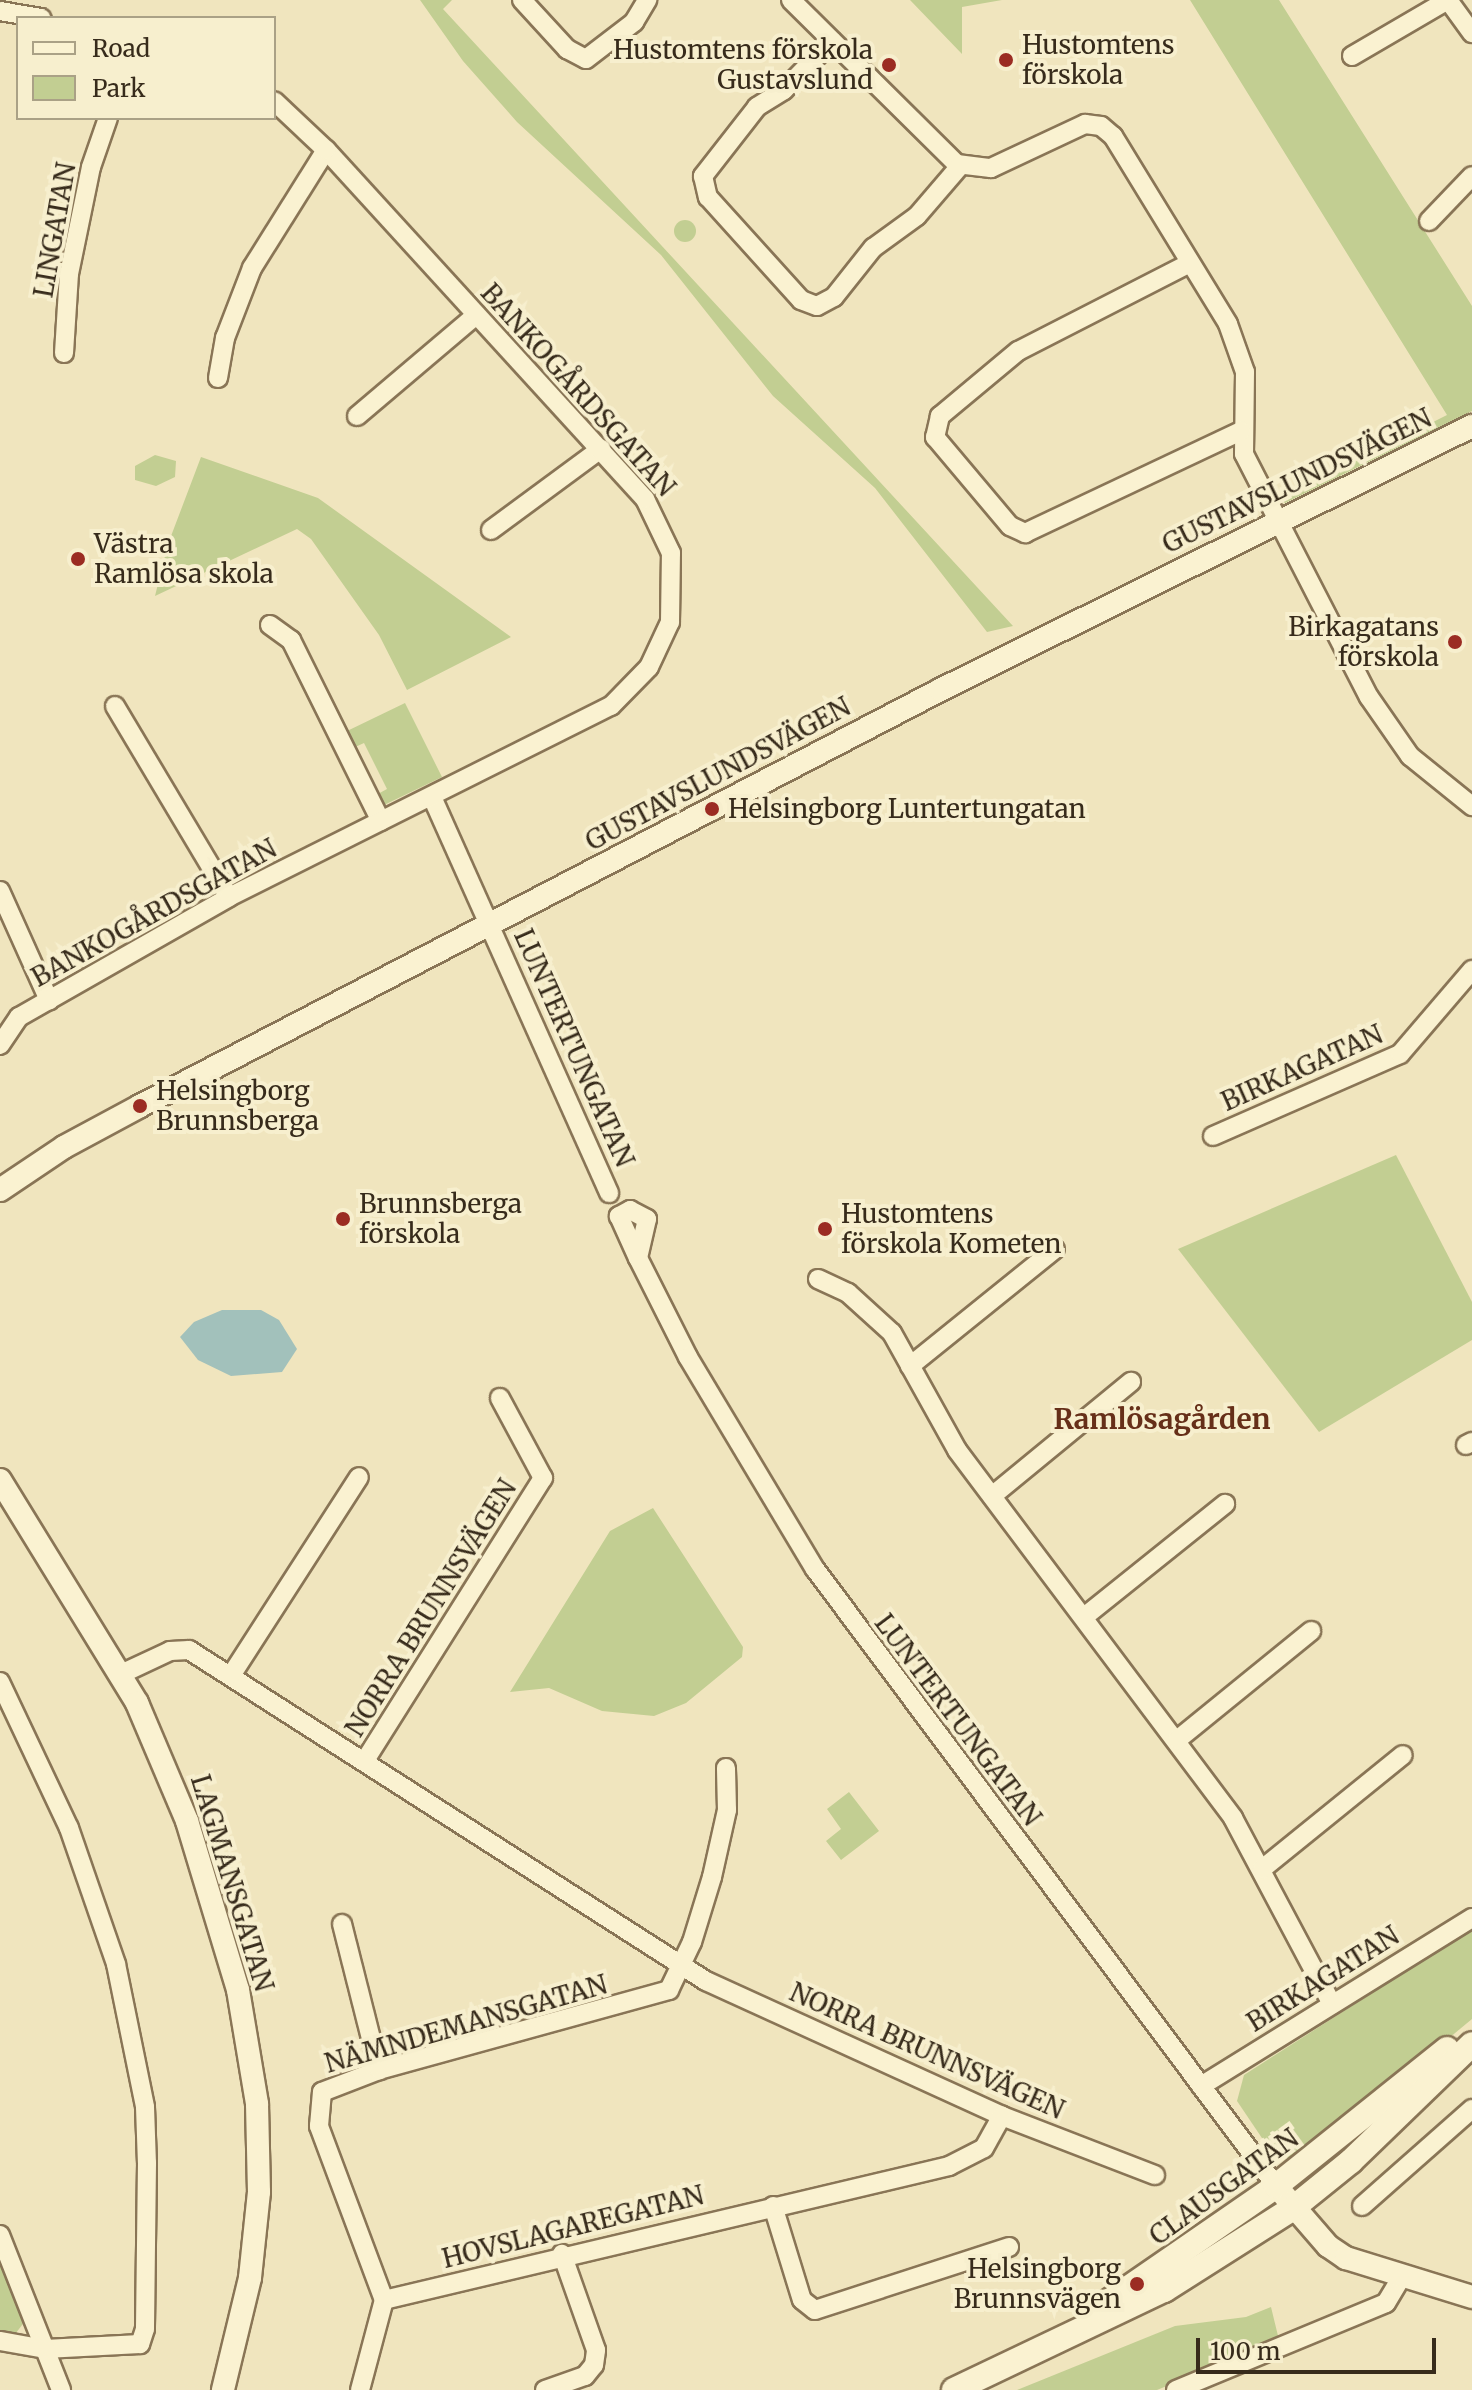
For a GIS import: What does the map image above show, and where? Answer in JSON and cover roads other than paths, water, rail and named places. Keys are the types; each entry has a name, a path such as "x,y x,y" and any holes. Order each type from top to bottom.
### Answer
{"main road":[{"name":"CLAUSGATAN","path":"998,2371 1166,2265 1276,2186 1472,2030"},
{"name":"CLAUSGATAN","path":"954,2390 1164,2290 1293,2208 1351,2161 1472,2044"}],"street":[{"path":"522,0 567,49 586,59 634,22 647,0"},
{"path":"791,0 960,166 991,168 1078,126 1101,126 1119,144 1241,353 1244,454 1275,522 1391,733 1431,776 1472,806"},
{"path":"1352,56 1448,0 1472,33"},
{"path":"0,11 29,16"},
{"path":"832,41 784,90 757,107 703,176 708,197 801,300 817,306 834,297 873,248 917,216 960,166"},
{"name":"BANKOGÅRDSGATAN","path":"0,1045 19,1017 229,897 620,700 662,642 674,600 668,539 645,499 326,150 276,103"},
{"name":"LINGATAN","path":"64,353 69,274 91,167 107,120"},
{"path":"218,378 225,338 252,268 326,150"},
{"path":"1429,221 1472,176"},
{"path":"1190,263 1018,351 940,416 935,437 1010,526 1025,533 1241,431"},
{"path":"357,416 476,315"},
{"name":"GUSTAVSLUNDSVÄGEN","path":"0,1190 64,1147 1046,635 1472,426"},
{"path":"491,530 601,449"},
{"path":"270,625 291,640 381,821"},
{"path":"115,706 229,897"},
{"path":"432,797 491,924"},
{"path":"0,891 49,1000"},
{"name":"LUNTERTUNGATAN","path":"491,924 609,1193"},
{"name":"BIRKAGATAN","path":"1213,1136 1400,1054 1472,970"},
{"path":"910,1366 1055,1249"},
{"name":"LUNTERTUNGATAN","path":"638,1258 717,1410 815,1569 1276,2186"},
{"path":"818,1279 842,1289 880,1320 910,1366 948,1436 1233,1818 1332,2004"},
{"path":"992,1496 1131,1382"},
{"name":"NORRA BRUNNSVÄGEN","path":"364,1762 543,1478 500,1398"},
{"path":"232,1674 359,1477"},
{"name":"LAGMANSGATAN","path":"0,1480 121,1674 170,1779 202,1863 238,1990 252,2061 259,2163 257,2224 242,2317 223,2390"},
{"path":"1084,1617 1225,1504"},
{"path":"1177,1740 1311,1631"},
{"name":"NORRA BRUNNSVÄGEN","path":"121,1674 180,1649 232,1674 681,1966 1002,2116 1155,2175"},
{"path":"0,1682 92,1888 127,2006 145,2107 143,2340 124,2349 45,2349 0,2341"},
{"path":"1262,1869 1403,1755"},
{"path":"681,1966 724,1823 726,1768"},
{"name":"BIRKAGATAN","path":"1201,2086 1472,1918"},
{"path":"342,1924 379,2070"},
{"name":"NÄMNDEMANSGATAN","path":"384,2300 318,2114 324,2088 379,2070 652,1998 669,1990 681,1966"},
{"path":"1362,2206 1472,2109"},
{"name":"HOVSLAGAREGATAN","path":"384,2300 562,2254 962,2162 984,2148 1002,2116"},
{"path":"1276,2186 1293,2208 1346,2258 1472,2297"},
{"path":"773,2206 802,2300 815,2310 1009,2247"},
{"path":"0,2235 61,2390"},
{"path":"545,2390 585,2376 594,2365 596,2350 562,2254"},
{"path":"1176,2390 1386,2303 1403,2275"},
{"path":"360,2390 384,2300"}],"water":[{"path":"222,1310 261,1310 279,1320 297,1349 282,1372 231,1376 198,1360 180,1337 194,1322"}],"place":[{"name":"Hustomtens förskola","path":"1006,60"},
{"name":"Hustomtens förskola Gustavslund","path":"889,65"},
{"name":"Västra Ramlösa skola","path":"78,559"},
{"name":"Birkagatans förskola","path":"1455,642"},
{"name":"Helsingborg Luntertungatan","path":"712,809"},
{"name":"Helsingborg Brunnsberga","path":"140,1106"},
{"name":"Brunnsberga förskola","path":"343,1219"},
{"name":"Hustomtens förskola Kometen","path":"825,1229"},
{"name":"Helsingborg Brunnsvägen","path":"1137,2284"}],"district":[{"name":"Ramlösagården","path":"1162,1419"}]}
